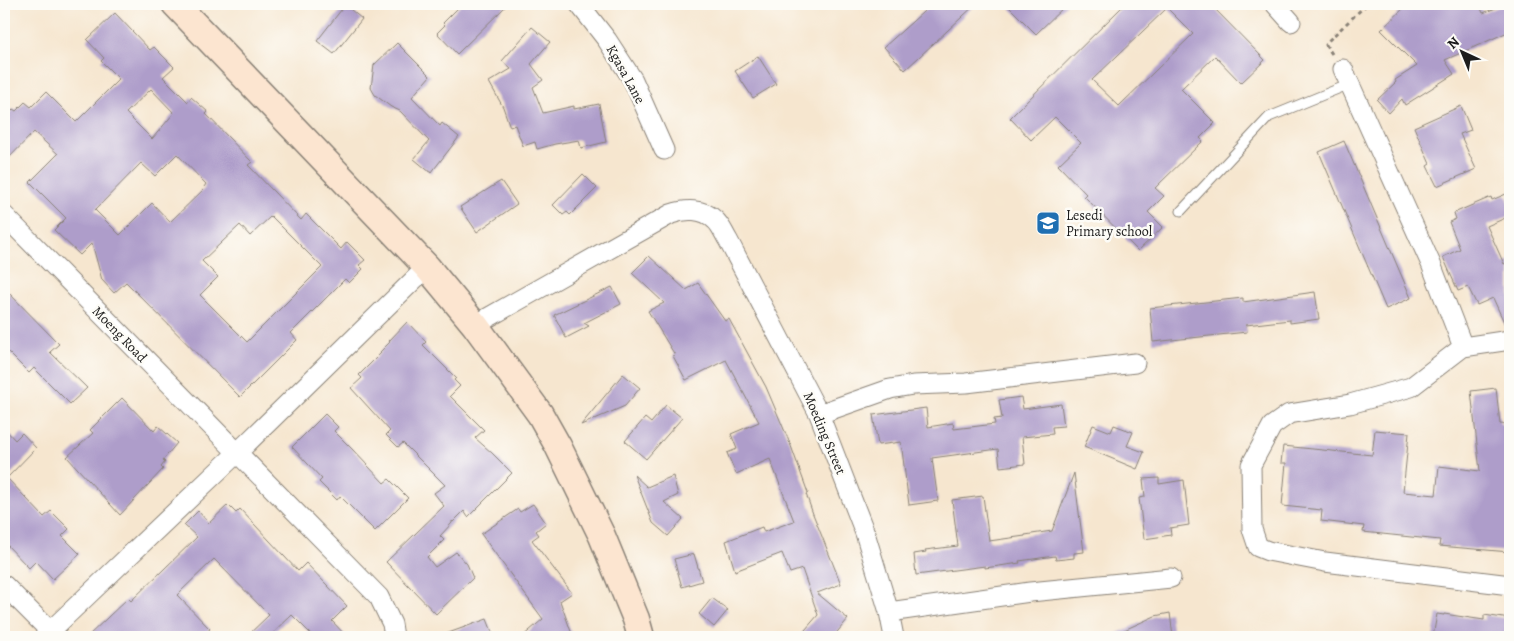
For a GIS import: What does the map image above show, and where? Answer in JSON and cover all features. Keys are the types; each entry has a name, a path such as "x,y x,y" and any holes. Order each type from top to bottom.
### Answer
{"street":[{"path":"175,4 427,267 475,325 540,414 558,446 602,536 636,619 641,637"},
{"name":"Kgasa Lane","path":"579,4 607,40 633,80 664,150"},
{"path":"1275,4 1291,22"},
{"path":"1346,77 1431,264 1463,347"},
{"name":"Moeding Street","path":"475,325 671,214 684,209 702,212 715,220 728,240 819,414 865,533 889,612 894,637"},
{"name":"Moeng Road","path":"4,214 379,597 392,624 394,637"},
{"path":"4,585 50,635 427,267"},
{"path":"1510,340 1463,347 1410,387 1350,404 1289,414 1272,426 1251,465 1252,529 1258,547 1268,551 1325,562 1510,585"},
{"path":"819,414 890,389 966,383 1135,363"},
{"path":"889,612 1030,592 1171,578"}],"lane":[{"path":"1182,211 1253,132 1269,117 1346,77"}],"path":[{"path":"1346,77 1326,45 1367,4"}],"building":[{"path":"462,4 508,4 457,54 437,33 445,25 443,23"},
{"path":"932,4 976,4 905,70 884,47"},
{"path":"1006,4 1067,4 1036,34"},
{"path":"1125,4 1210,4 1265,60 1241,83 1215,56 1181,89 1215,123 1200,138 1203,141 1155,188 1164,196 1148,212 1163,227 1138,251 1084,196 1086,194 1058,165 1081,143 1055,117 1031,140 1010,118","holes":["1167,8 1193,34 1119,106 1092,80"]},
{"path":"1408,4 1479,4 1483,13 1510,4 1510,31 1445,60 1454,74 1405,105 1402,99 1389,113 1377,100 1396,82 1395,80 1417,66 1381,30"},
{"path":"345,5 362,19 334,54 317,41"},
{"path":"115,13 150,50 154,47 174,67 163,77 188,102 191,97 208,112 206,114 252,162 248,165 301,220 306,214 341,249 347,242 365,260 359,265 363,269 349,283 345,279 291,333 297,340 240,397 126,282 114,293 102,280 92,243 80,255 54,230 66,218 30,182 58,154 34,132 4,163 4,118 13,109 16,111 25,102 31,107 46,92 76,122 119,79 101,61 104,58 87,40","holes":["151,89 174,113 152,139 126,113","177,154 206,184 205,188 170,222 152,203 120,235 95,210 141,163 155,176","271,216 322,267 247,342 200,295 218,277 202,261 240,225 250,236"]},
{"path":"532,27 550,42 531,64 543,80 533,87 543,113 574,106 574,109 599,104 606,142 581,148 579,140 537,149 535,142 523,146 515,125 510,127 503,107 489,82 511,69 502,61"},
{"path":"397,43 430,76 412,97 440,126 442,123 459,137 431,173 414,159 429,141 400,111 375,95 371,88 374,65"},
{"path":"758,56 776,84 753,98 735,71"},
{"path":"1461,106 1471,130 1460,134 1476,169 1437,186 1427,166 1430,164 1414,127"},
{"path":"1344,141 1411,298 1386,309 1319,152"},
{"path":"583,174 597,188 570,215 567,212 563,215 553,205"},
{"path":"501,181 517,204 477,232 460,207"},
{"path":"1506,194 1510,204 1510,216 1487,226 1504,264 1510,261 1510,329 1507,329 1493,298 1477,305 1468,287 1458,291 1443,257 1460,249 1449,222 1456,219 1454,213 1491,197 1492,200"},
{"path":"649,256 686,290 698,283 725,321 729,319 766,387 791,446 808,493 806,494 813,514 841,584 817,593 848,619 833,637 799,637 818,615 802,569 790,573 782,553 735,571 726,541 762,527 764,532 794,521 770,459 736,474 727,453 737,449 731,434 759,422 726,360 686,380 673,356 675,355 648,311 664,303 632,273"},
{"path":"612,287 621,304 584,323 589,326 566,338 554,315"},
{"path":"4,288 59,344 50,352 87,388 70,404 34,368 29,373 4,348"},
{"path":"1315,292 1319,319 1290,323 1290,320 1246,325 1247,332 1153,342 1150,308 1243,298 1243,302"},
{"path":"407,322 426,342 423,345 456,378 454,380 460,386 450,396 484,430 475,438 512,473 468,517 464,511 452,521 440,536 444,540 427,557 435,567 456,552 467,564 473,578 436,614 386,562 444,506 434,493 445,485 403,443 398,447 386,435 390,431 351,388 362,378 359,375 381,353 389,341"},
{"path":"623,374 640,388 625,406 581,425"},
{"path":"1496,388 1500,424 1510,425 1510,552 1439,546 1440,540 1363,532 1364,526 1321,521 1322,510 1282,506 1286,463 1281,463 1283,446 1372,455 1375,430 1409,433 1403,492 1436,495 1439,466 1480,471 1471,391"},
{"path":"1021,397 1023,409 1061,404 1064,426 1052,427 1053,434 1022,437 1025,464 1000,467 998,449 932,458 938,501 909,505 901,442 878,445 873,415 926,408 928,427 953,423 954,429 995,424 994,419 1002,418 999,400"},
{"path":"122,398 154,431 158,426 177,443 163,460 165,462 161,467 163,469 120,515 67,457 93,433 90,430"},
{"path":"666,405 682,418 646,459 625,441 645,418 651,423"},
{"path":"325,414 338,427 334,431 384,483 389,479 408,498 375,531 340,496 337,500 319,482 322,479 292,447"},
{"path":"1093,425 1111,432 1114,425 1133,432 1127,446 1144,452 1137,469 1084,447"},
{"path":"4,428 15,440 22,433 36,448 7,478 44,517 51,511 69,529 62,536 80,554 53,579 36,561 29,568 4,542"},
{"path":"1074,473 1084,552 1074,553 1074,558 1056,560 1055,556 985,568 985,566 916,575 914,554 926,552 925,550 958,546 952,500 983,496 989,541 1052,531"},
{"path":"634,475 647,487 673,476 678,495 664,502 683,519 668,536 653,523"},
{"path":"1159,478 1159,484 1184,480 1189,525 1170,528 1171,535 1144,539 1139,498 1145,497 1143,479"},
{"path":"533,504 546,523 536,531 539,535 532,540 572,593 560,601 573,637 522,637 543,619 481,534 518,509 520,512"},
{"path":"228,505 236,513 240,509 298,571 306,563 347,606 332,621 347,637 314,637 292,615 269,637 246,637 269,615 214,559 177,595 210,629 201,637 87,637 128,598 131,601 197,537 184,525 198,511 209,523"},
{"path":"694,554 702,581 682,587 674,559"},
{"path":"712,598 728,610 714,627 699,614"},
{"path":"1170,613 1173,637 1109,637 1155,616"},
{"path":"1437,614 1484,620 1484,615 1510,619 1509,637 1433,637"},
{"path":"487,619 494,637 443,637 443,635"}],"place":[{"name":"Lesedi Primary school","path":"1048,223"}]}
